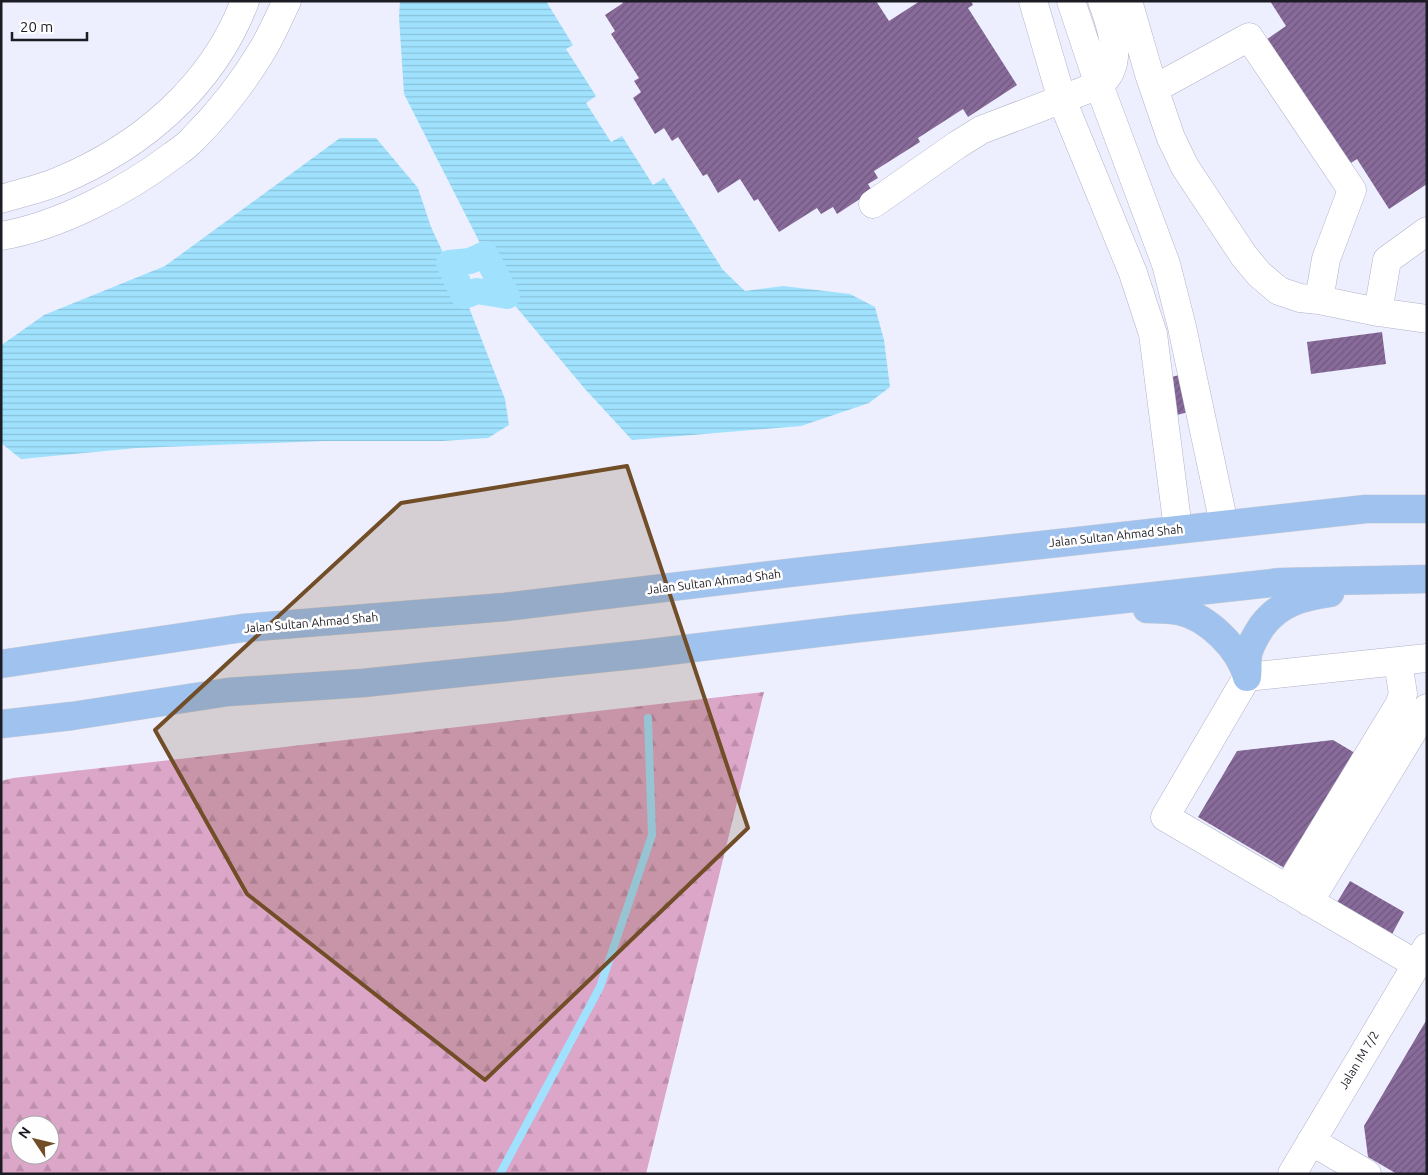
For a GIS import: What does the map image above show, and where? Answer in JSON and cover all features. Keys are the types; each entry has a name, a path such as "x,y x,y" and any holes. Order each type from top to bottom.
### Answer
{"main road":[{"name":"Jalan Sultan Ahmad Shah","path":"1,664 243,628 505,607 1366,509 1427,509"},
{"path":"1,724 72,716 228,692 363,684 1281,582 1425,579"},
{"path":"1248,677 1248,656 1251,644 1266,621 1282,606 1302,598 1425,579"},
{"path":"1067,606 1180,611 1207,624 1233,648 1244,665 1248,677"},
{"path":"1,651 54,656"},
{"path":"1,740 72,716"}],"street":[{"path":"1,199 58,182 101,161 138,138 169,113 197,83 221,49 246,1"},
{"path":"1,236 58,219 105,199 154,170 192,140 230,97 263,49 286,1"},
{"path":"1033,1 1062,100 1133,273 1153,334 1178,529"},
{"path":"1071,1 1166,264 1182,327 1224,524"},
{"path":"873,204 980,130 1100,85 1108,78 1114,62 1112,31 1102,1"},
{"path":"1128,1 1154,90 1171,138 1185,167 1251,264 1267,283 1279,291 1300,298 1427,319"},
{"path":"1154,90 1249,37 1352,190 1326,260 1319,300"},
{"path":"1378,312 1387,260 1427,231"},
{"path":"1153,334 1182,327"},
{"path":"1422,956 1298,896 1165,817 1248,677 1427,658"},
{"path":"1298,896 1399,705 1403,694 1398,662"},
{"path":"1298,896 1427,708"},
{"name":"Jalan IM 7/2","path":"1292,1174 1422,956"},
{"path":"1311,1141 1367,1174"}],"highlighted area":[{"path":"627,466 748,828 485,1080 247,894 155,730 401,503"}],"green space":[{"path":"764,692 646,1174 1,1174 1,781 13,778"}],"water":[{"path":"400,1 546,1 573,45 566,49 596,96 586,103 611,142 622,136 653,185 664,178 723,270 745,291 783,286 850,294 875,307 884,340 890,387 869,403 801,426 632,440 585,389 507,296 404,94 399,17"},
{"path":"340,138 376,138 418,188 431,227 470,310 505,399 509,425 488,438 442,441 325,441 137,448 21,459 1,443 1,346 3,344 44,315 165,266"}],"building":[{"path":"622,1 876,1 889,21 920,1 971,1 973,5 968,8 1017,85 968,117 963,109 918,138 920,142 874,171 878,178 868,184 872,191 837,214 833,207 821,214 817,208 779,232 758,199 754,201 740,179 718,193 707,174 703,176 678,137 672,141 664,128 655,134 633,98 641,92 634,81 639,78 611,34 615,31 605,15 623,3"},
{"path":"1270,1 1427,1 1427,184 1389,209 1357,159 1335,173 1254,48 1286,26"},
{"path":"1382,332 1386,364 1311,374 1307,342"},
{"path":"1180,375 1188,412 1170,417 1162,379"},
{"path":"1333,740 1360,756 1291,872 1198,817 1237,751"},
{"path":"1350,881 1404,912 1391,936 1336,904"},
{"path":"1427,1019 1427,1174 1397,1174 1368,1157 1364,1126"}],"waterway":[{"path":"485,254 507,296 477,291 464,296 449,263 470,261 485,254"},
{"path":"500,1174 600,987 652,835 648,718"}]}
